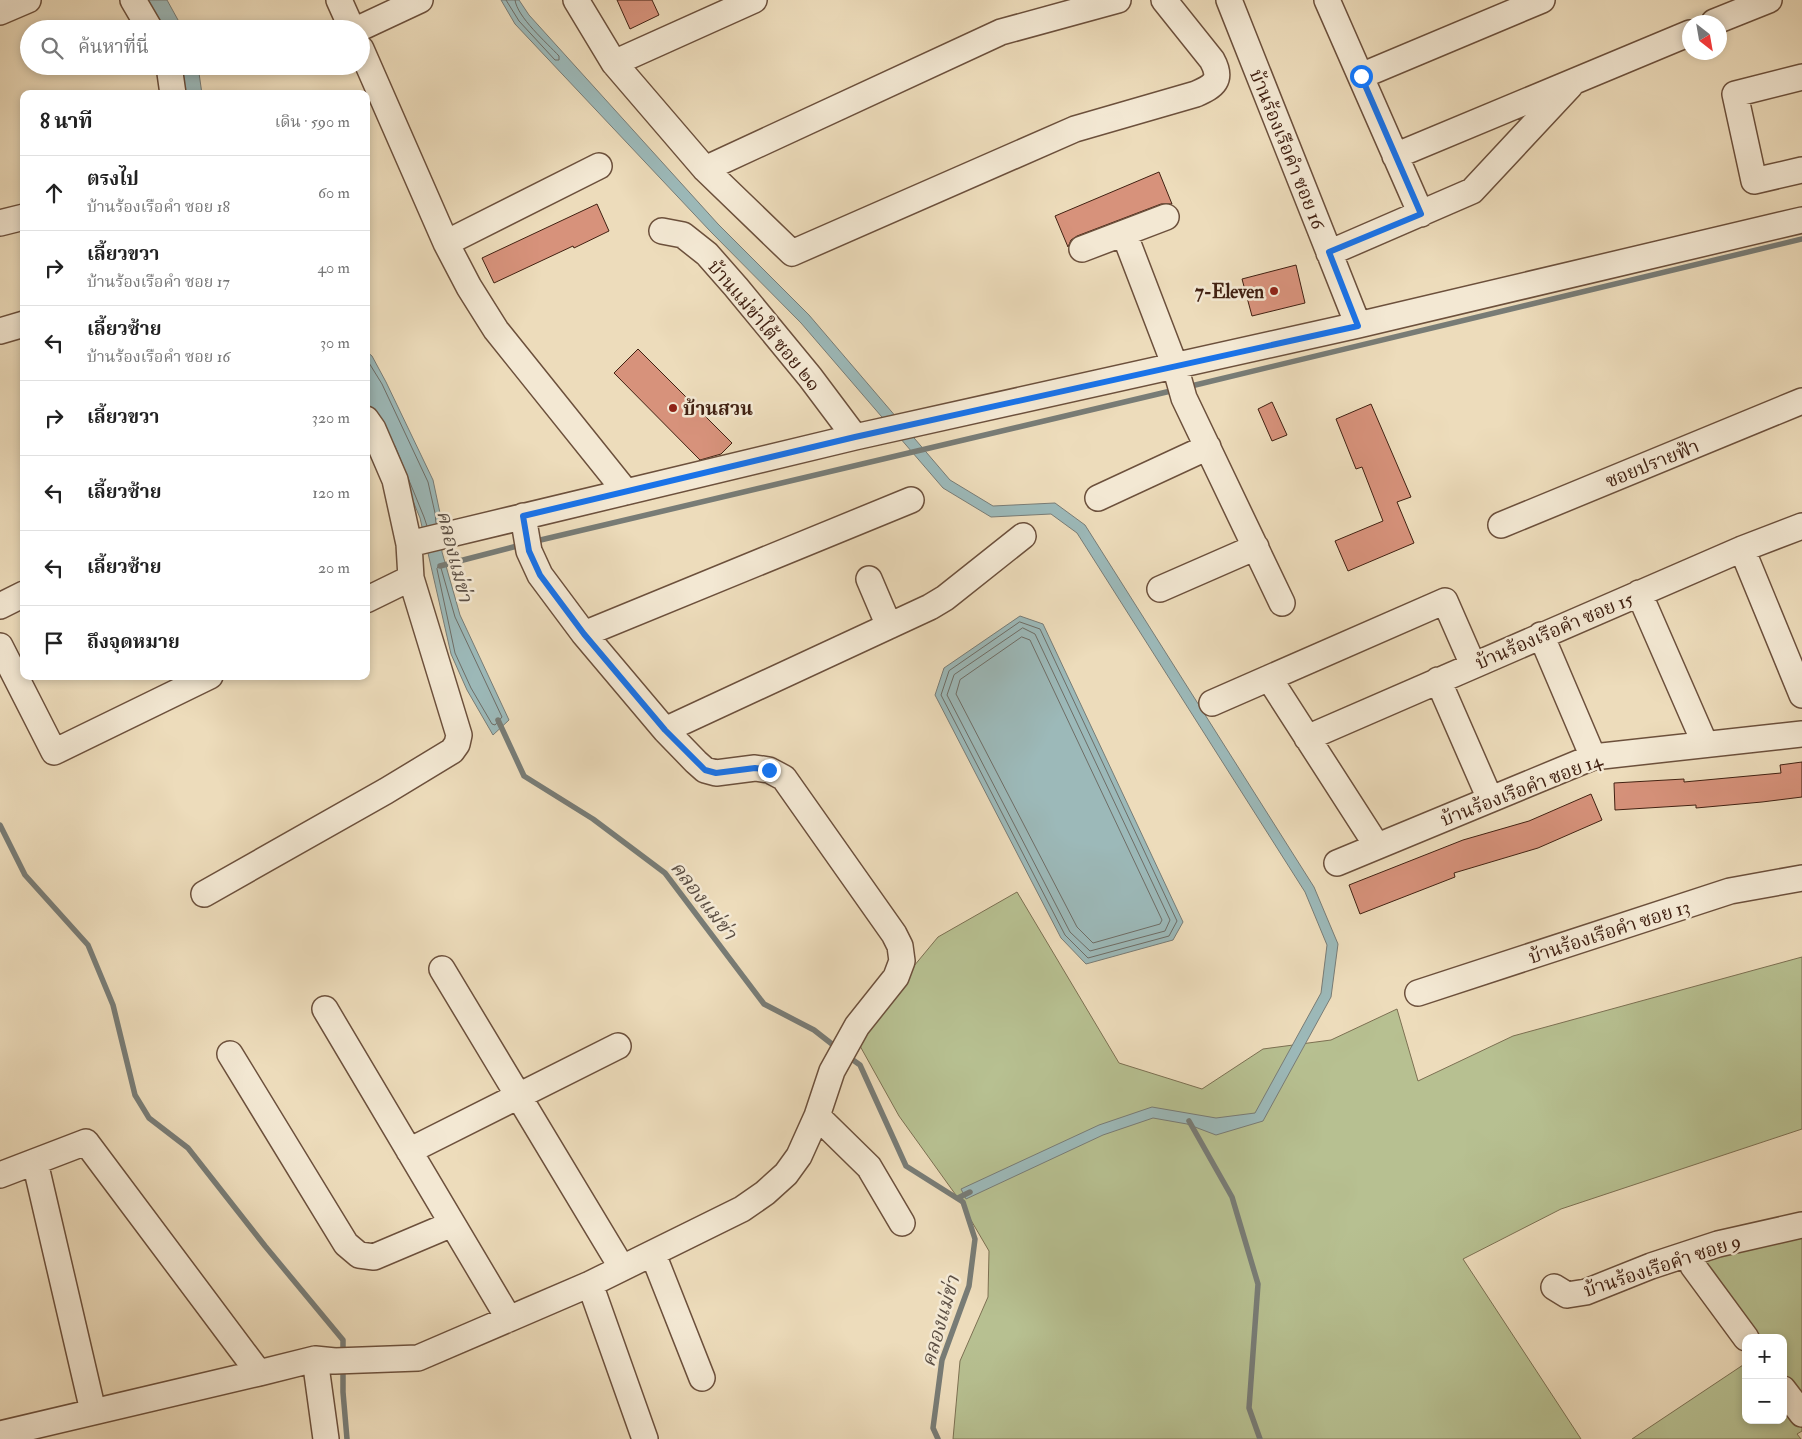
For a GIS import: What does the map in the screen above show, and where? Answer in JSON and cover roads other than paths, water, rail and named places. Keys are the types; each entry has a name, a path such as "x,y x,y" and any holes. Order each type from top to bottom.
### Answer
{"street":[{"path":"0,12 28,0"},
{"path":"133,0 145,20"},
{"path":"339,0 348,20"},
{"path":"370,23 420,0"},
{"path":"576,0 614,63 705,168 792,253 1075,129 1196,94 1209,88 1216,80 1217,70 1212,60 1164,0"},
{"path":"614,63 754,0"},
{"path":"705,168 1001,32 1118,0"},
{"name":"บ้านร้องเรือคำ ซอย 16","path":"1229,0 1358,326"},
{"path":"1361,76 1542,0"},
{"path":"1727,17 1769,0"},
{"path":"1334,2 1361,76 1421,214"},
{"path":"1395,156 1682,36"},
{"path":"370,70 446,243 469,287 496,330 626,492"},
{"path":"170,75 172,90"},
{"path":"1802,78 1734,94 1754,181 1802,170"},
{"path":"1329,252 1472,191 1575,80"},
{"path":"446,243 599,166"},
{"path":"1082,250 1166,216"},
{"path":"0,223 20,218"},
{"path":"409,544 452,533 526,534 626,492 855,437 1358,326 1802,220"},
{"name":"บ้านแม่ข่าใต้ ซอย ๒๑","path":"662,231 683,235 707,254 810,377 855,437"},
{"path":"1124,233 1176,366 1184,398 1282,603"},
{"path":"0,331 20,325"},
{"name":"ซอยปรายฟ้า","path":"1501,525 1802,401"},
{"path":"204,894 386,791 452,751 457,744 459,735 411,578 409,544 395,480 386,456 370,426"},
{"path":"1098,498 1208,447"},
{"path":"584,634 911,500"},
{"name":"บ้านร้องเรือคำ ซอย 15","path":"1307,738 1639,593 1742,549 1802,526"},
{"path":"0,1434 259,1374 335,1360 418,1358 590,1284 742,1209 765,1193 786,1174 799,1156 818,1116 832,1071 856,1026 896,977 902,961 900,946 894,934 784,778 769,770 755,768 716,773 705,770 665,730 584,634 540,575 526,534"},
{"path":"665,730 945,598 1023,536"},
{"path":"1160,589 1256,547"},
{"path":"1742,549 1802,695"},
{"path":"370,598 411,578"},
{"path":"869,578 889,626"},
{"path":"1639,593 1705,744"},
{"path":"0,606 20,596"},
{"path":"1212,703 1445,601 1473,665"},
{"path":"1541,635 1594,757"},
{"path":"0,646 54,752 202,680"},
{"path":"1269,678 1377,846"},
{"path":"1438,680 1490,799"},
{"name":"บ้านร้องเรือคำ ซอย 14","path":"1337,863 1594,757 1802,734"},
{"name":"บ้านร้องเรือคำ ซอย 13","path":"1418,993 1730,891 1802,878"},
{"path":"442,969 622,1268"},
{"path":"325,1009 509,1319"},
{"path":"409,1151 618,1046"},
{"path":"230,1054 346,1244 359,1255 374,1257 452,1224"},
{"path":"818,1116 869,1167 902,1223"},
{"path":"0,1175 86,1142 259,1374"},
{"path":"35,1162 93,1411"},
{"name":"บ้านร้องเรือคำ ซอย 9","path":"1554,1287 1567,1295 1586,1292 1651,1266 1718,1244 1802,1225"},
{"path":"653,1254 702,1378"},
{"path":"1693,1266 1743,1334"},
{"path":"590,1284 645,1439"},
{"path":"326,1439 335,1360"},
{"path":"1787,1394 1802,1414"}],"water":[{"path":"137,0 167,0 178,20 148,20"},
{"path":"501,0 519,0 529,15 718,224 809,315 950,480 993,506 1055,503 1085,525 1314,887 1338,944 1331,997 1263,1121 1216,1135 1187,1124 1153,1118 1103,1135 966,1199 961,1189 1099,1125 1152,1107 1216,1118 1255,1113 1321,993 1327,945 1305,892 1077,533 1051,514 991,517 943,488 801,323 710,231 515,24"},
{"path":"174,75 199,75 201,90 176,90"},
{"path":"370,354 386,382 433,480 440,513 442,552 460,615 509,720 493,735 467,690 451,654 420,518 375,414 370,407"},
{"path":"1020,616 1043,624 1183,922 1173,940 1086,964 1061,938 935,695 944,668"}],"waterway":[{"path":"1187,387 1802,239"},
{"path":"532,542 1175,390"},
{"path":"440,566 521,545"},
{"name":"คลองแม่ข่า","path":"498,720 524,776 593,819 665,873 764,1004 814,1030 837,1048"},
{"path":"0,825 25,875 88,945 113,1005 135,1095 149,1118 188,1148 265,1246 343,1340 343,1355"},
{"name":"คลองแม่ข่า","path":"846,1055 860,1065 906,1166 963,1202 975,1239 969,1286 942,1360 933,1428 938,1439"},
{"path":"1189,1121 1232,1197 1258,1284 1249,1408 1260,1439"},
{"path":"958,1198 970,1192"},
{"path":"343,1366 347,1439"}],"place":[{"name":"7-Eleven","path":"1274,291"},
{"name":"บ้านสวน","path":"673,408"}]}
